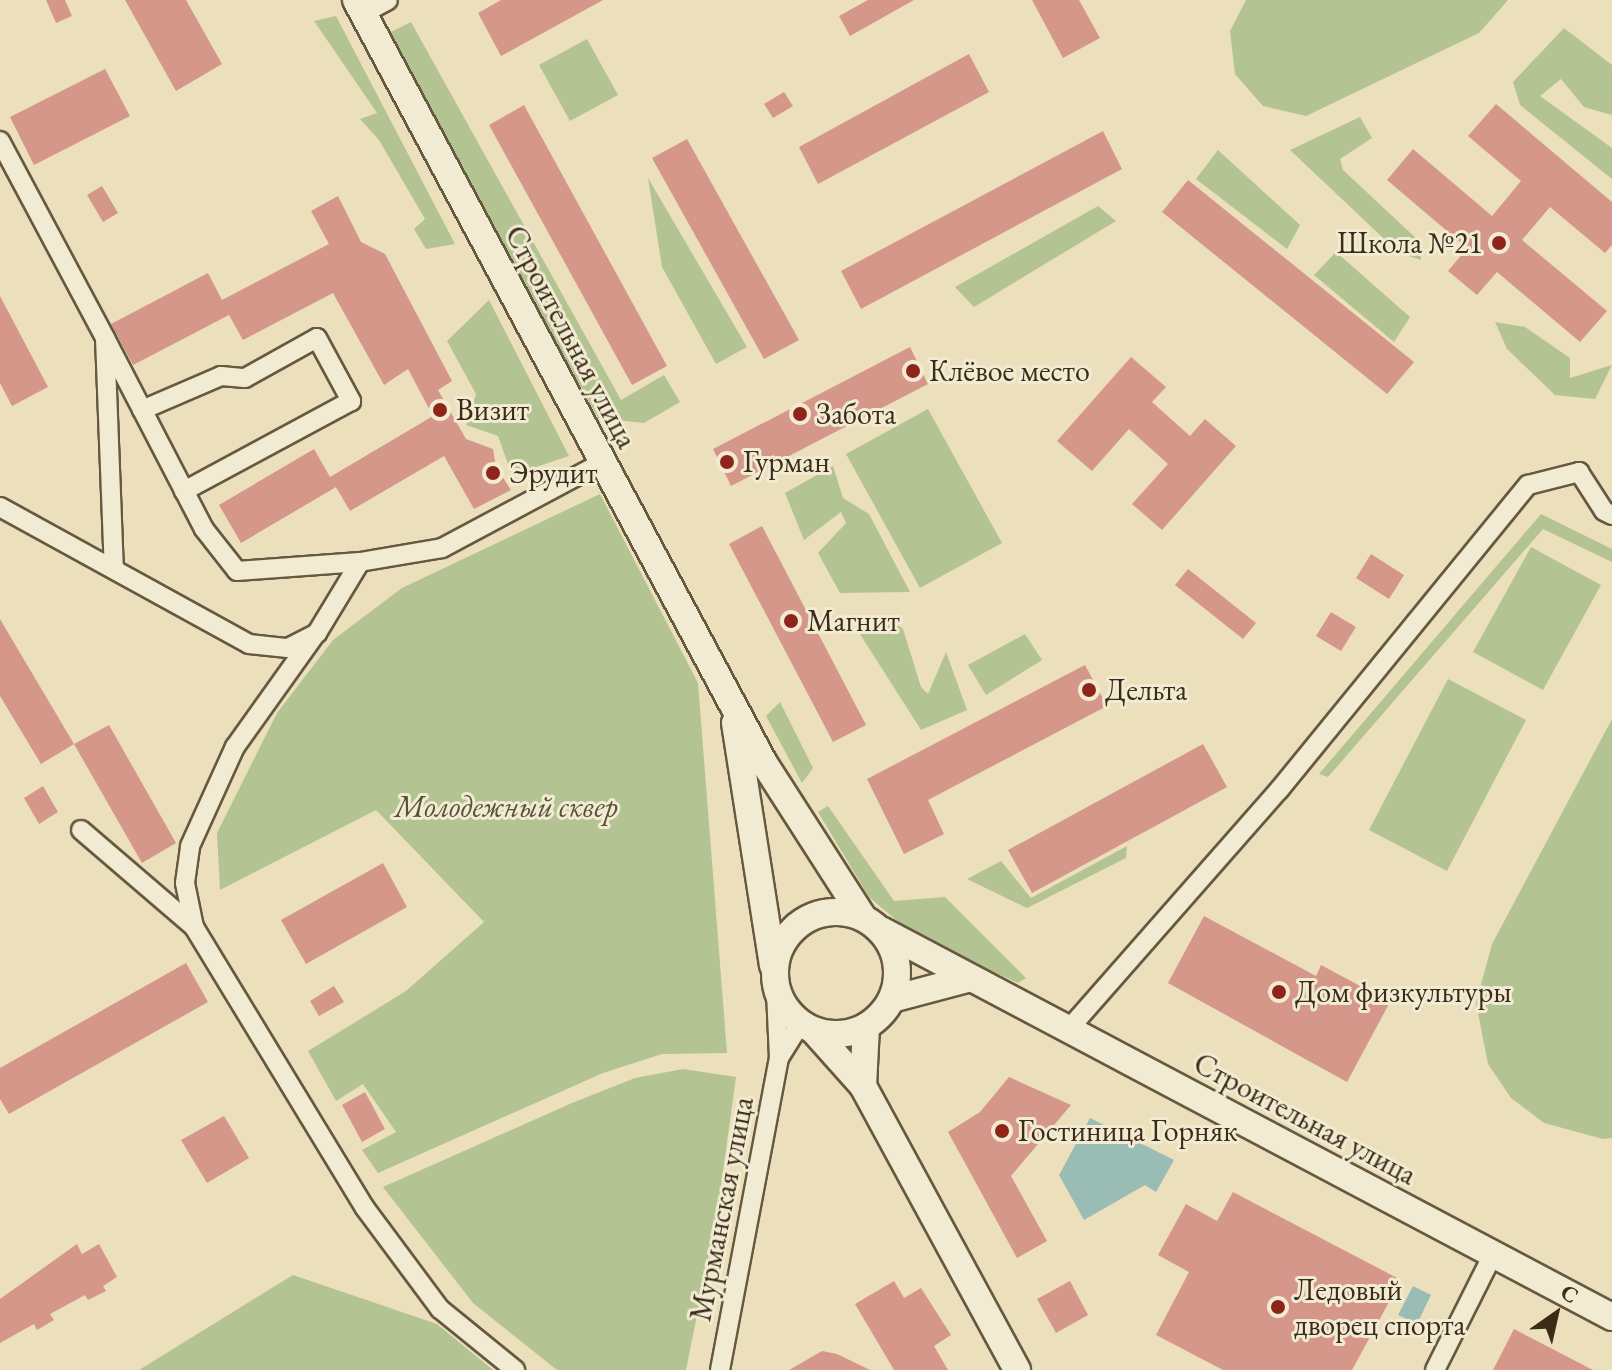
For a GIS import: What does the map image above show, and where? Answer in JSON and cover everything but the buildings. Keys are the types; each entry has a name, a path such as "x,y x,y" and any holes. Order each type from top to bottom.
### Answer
{"street":[{"path":"360,6 388,0"},
{"name":"Строительная улица","path":"360,6 732,703 815,847 872,924 967,979 1612,1317"},
{"path":"0,141 204,529 237,571 360,562 442,548 603,462"},
{"path":"105,338 114,569"},
{"path":"142,410 221,376 245,378 317,338 351,401 184,491"},
{"path":"1068,1030 1279,790 1528,485 1579,472 1604,511 1612,515"},
{"path":"0,507 249,644 288,648 317,633"},
{"path":"194,927 185,883 190,846 235,747 317,633 360,562"},
{"name":"Строительная улица","path":"732,703 775,982"},
{"path":"81,830 194,927 365,1208 430,1296 515,1370"},
{"path":"779,1058 775,982 785,938 805,920 840,912 872,924 896,959 892,999"},
{"path":"807,1027 843,1035 866,1027 892,999 967,979"},
{"path":"775,982 807,1027 863,1086 1017,1370"},
{"path":"779,1058 807,1027"},
{"path":"863,1086 866,1027"},
{"name":"Мурманская улица","path":"720,1370 779,1058"},
{"path":"1435,1370 1493,1254"}],"green space":[{"path":"1246,0 1508,0 1479,33 1306,116 1263,106 1235,74 1230,31"},
{"path":"336,16 455,244 426,249 414,229 425,219 379,140 360,119 377,113 314,21"},
{"path":"411,22 621,400 664,375 680,402 644,423 598,418 387,34"},
{"path":"1564,28 1612,65 1612,115 1584,107 1561,79 1540,96 1612,148 1612,179 1520,105 1513,82"},
{"path":"587,39 618,95 570,121 539,65"},
{"path":"1360,117 1372,138 1340,159 1343,170 1419,241 1421,260 1399,253 1290,150"},
{"path":"1218,150 1300,225 1287,249 1196,179"},
{"path":"648,178 747,347 716,364 662,267"},
{"path":"1098,206 1116,221 974,307 955,287"},
{"path":"1336,252 1410,317 1394,342 1314,275"},
{"path":"489,300 569,456 512,475 498,436 466,425 476,394 447,341"},
{"path":"1495,322 1525,327 1570,358 1570,378 1612,365 1595,399 1555,395 1507,349"},
{"path":"928,409 1002,543 920,588 846,454"},
{"path":"833,466 843,498 869,514 910,592 840,593 818,553 846,523 841,512 804,540 785,493"},
{"name":"Молодежный сквер","path":"600,494 698,683 727,1053 662,1054 603,1073 378,1173 362,1150 396,1132 363,1084 336,1101 308,1051 406,991 484,922 376,810 220,890 217,833 277,713 333,640 402,588"},
{"path":"1541,514 1612,549 1612,562 1543,529 1328,777 1319,774"},
{"path":"1531,547 1601,585 1543,690 1473,652"},
{"path":"889,618 903,629 921,687 928,694 946,652 967,710 921,730 858,631"},
{"path":"1025,634 1042,660 986,695 968,665"},
{"path":"1448,679 1526,720 1447,871 1369,830"},
{"path":"780,702 813,768 802,783 766,716"},
{"path":"1612,719 1612,1138 1603,1139 1544,1123 1511,1098 1488,1064 1476,1003 1492,944"},
{"path":"828,806 894,901 945,897 1026,978 1018,983 915,936 869,897 818,812"},
{"path":"1127,846 1126,858 1027,908 967,879 1001,861 1031,898"},
{"path":"683,1069 736,1077 717,1215 686,1370 557,1370 473,1303 383,1187 635,1078"},
{"path":"293,1275 437,1324 493,1370 139,1370"}],"water":[{"path":"1090,1118 1174,1160 1156,1192 1145,1185 1084,1220 1059,1175"},
{"path":"1413,1286 1431,1295 1417,1324 1398,1315"}],"place":[{"name":"Школа №21","path":"1499,243"},
{"name":"Клёвое место","path":"913,371"},
{"name":"Визит","path":"440,410"},
{"name":"Забота","path":"800,414"},
{"name":"Гурман","path":"727,462"},
{"name":"Эрудит","path":"493,473"},
{"name":"Магнит","path":"791,621"},
{"name":"Дельта","path":"1089,690"},
{"name":"Дом физкультуры","path":"1279,992"},
{"name":"Гостиница Горняк","path":"1002,1131"},
{"name":"Ледовый дворец спорта","path":"1278,1307"}]}
